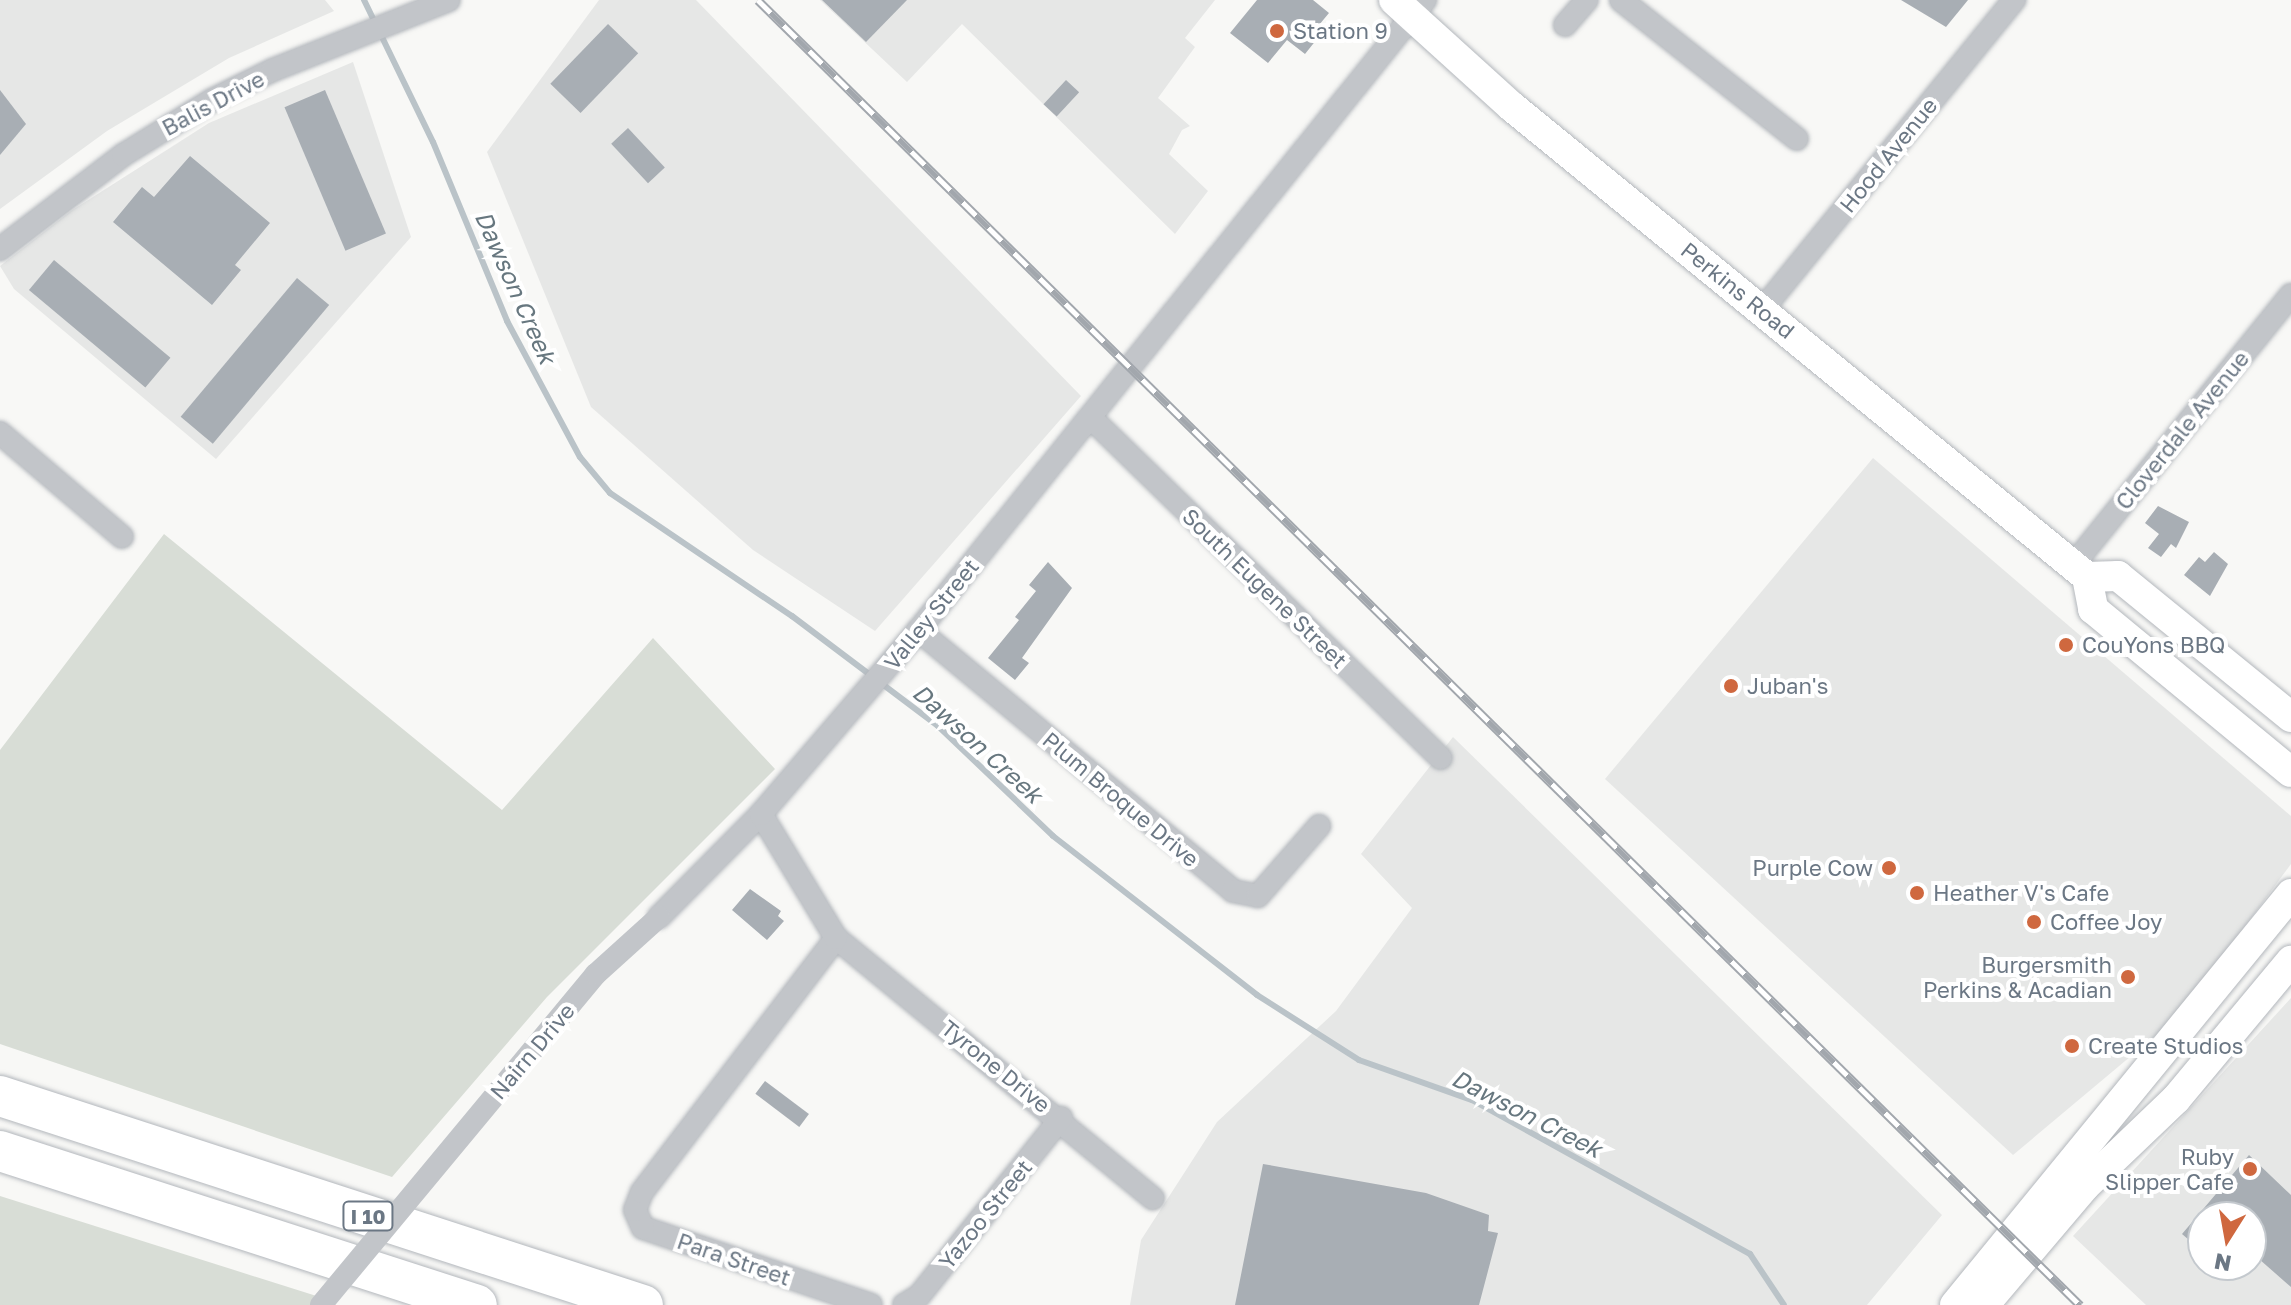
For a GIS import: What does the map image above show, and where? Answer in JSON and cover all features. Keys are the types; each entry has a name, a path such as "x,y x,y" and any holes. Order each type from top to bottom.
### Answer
{"highway":[{"path":"0,1080 94,1127"},
{"name":"I 10","path":"0,1096 643,1305"},
{"name":"I 10","path":"0,1151 477,1305"}],"main road":[{"name":"Perkins Road","path":"1411,6 1762,310 2080,571"},
{"path":"2291,717 2118,576 2080,571 2093,609 2291,772"},
{"path":"1955,1305 2291,894"},
{"path":"1984,1305 2085,1186 2176,1099 2291,961"}],"street":[{"name":"Balis Drive","path":"0,249 166,126 324,49 449,0"},
{"path":"1565,25 1587,0"},
{"path":"1621,0 1797,139"},
{"name":"Hood Avenue","path":"1762,310 2014,0"},
{"name":"Valley Street","path":"761,814 851,712 1090,417 1411,6"},
{"name":"Cloverdale Avenue","path":"2080,571 2291,295"},
{"name":"South Eugene Street","path":"1090,417 1441,758"},
{"path":"0,433 122,537"},
{"name":"Plum Broque Drive","path":"917,631 1233,891 1258,896 1319,826"},
{"path":"761,814 836,938"},
{"name":"Nairn Drive","path":"321,1305 596,974 659,917 761,814"},
{"name":"Tyrone Drive","path":"836,938 1061,1118 1153,1198"},
{"name":"Para Street","path":"836,938 642,1192 635,1210 643,1228 871,1305"},
{"name":"Yazoo Street","path":"904,1305 919,1296 1061,1118"}],"shaded area":[{"path":"0,0 325,0 334,11 229,58 107,131 0,209"},
{"path":"599,0 696,0 1081,396 875,631 753,550 591,407 487,152"},
{"path":"820,0 1215,0 1185,38 1195,47 1158,98 1190,126 1182,130 1169,154 1208,191 1175,234 962,24 907,82"},
{"path":"353,62 411,237 216,459 14,289 0,266 71,211 209,123"},
{"path":"1873,458 2291,816 2291,864 2180,1015 2013,1155 1605,779"},
{"path":"164,534 502,810 653,638 775,769 547,997 392,1177 0,1044 0,750"},
{"path":"1453,737 1942,1215 1867,1305 1130,1305 1141,1240 1217,1122 1336,1011 1412,908 1361,854"},
{"path":"2291,998 2291,1305 2146,1305 2073,1236"},
{"path":"0,1196 326,1299 321,1305 0,1305"}],"building":[{"path":"822,0 907,0 866,42"},
{"name":"Station 9","path":"1257,0 1313,0 1329,13 1319,25 1325,29 1305,54 1287,40 1268,63 1230,33"},
{"path":"1901,0 1968,0 1946,27"},
{"path":"608,24 638,53 581,113 550,84"},
{"path":"1066,80 1079,92 1057,116 1043,104"},
{"path":"0,90 26,124 0,155"},
{"path":"325,90 386,234 345,251 284,107"},
{"path":"628,128 665,167 648,183 611,144"},
{"path":"190,156 270,223 235,265 241,270 212,305 113,222 142,187 154,197"},
{"path":"54,260 170,358 145,388 29,290"},
{"path":"297,278 329,305 213,444 181,417"},
{"path":"2158,506 2189,522 2176,548 2171,544 2161,557 2148,548 2159,534 2145,523"},
{"path":"2214,552 2228,564 2210,596 2184,575 2199,557 2205,562"},
{"path":"1048,562 1072,588 1022,658 1029,663 1015,680 988,658 1019,620 1015,617 1036,591 1029,585"},
{"path":"750,889 781,911 778,916 784,921 767,940 732,910"},
{"path":"765,1081 809,1114 799,1127 755,1094"},
{"path":"2249,1155 2291,1195 2291,1287 2267,1266 2267,1201 2210,1201"},
{"path":"1263,1164 1426,1193 1489,1215 1488,1231 1498,1233 1479,1305 1235,1305"}],"waterway":[{"name":"Dawson Creek","path":"364,0 375,23"},
{"name":"Dawson Creek","path":"380,33 433,142 507,321 580,457 610,493 792,616 938,726 1053,836 1257,995 1359,1060 1472,1100 1750,1254 1784,1305"}],"railway":[{"path":"758,0 2080,1305"}],"place":[{"name":"Station 9","path":"1277,31"},
{"name":"CouYons BBQ","path":"2066,645"},
{"name":"Juban's","path":"1731,686"},
{"name":"Purple Cow","path":"1889,868"},
{"name":"Heather V's Cafe","path":"1917,893"},
{"name":"Coffee Joy","path":"2034,922"},
{"name":"Burgersmith Perkins & Acadian","path":"2128,977"},
{"name":"Create Studios","path":"2072,1046"},
{"name":"Ruby Slipper Cafe","path":"2250,1169"}]}
